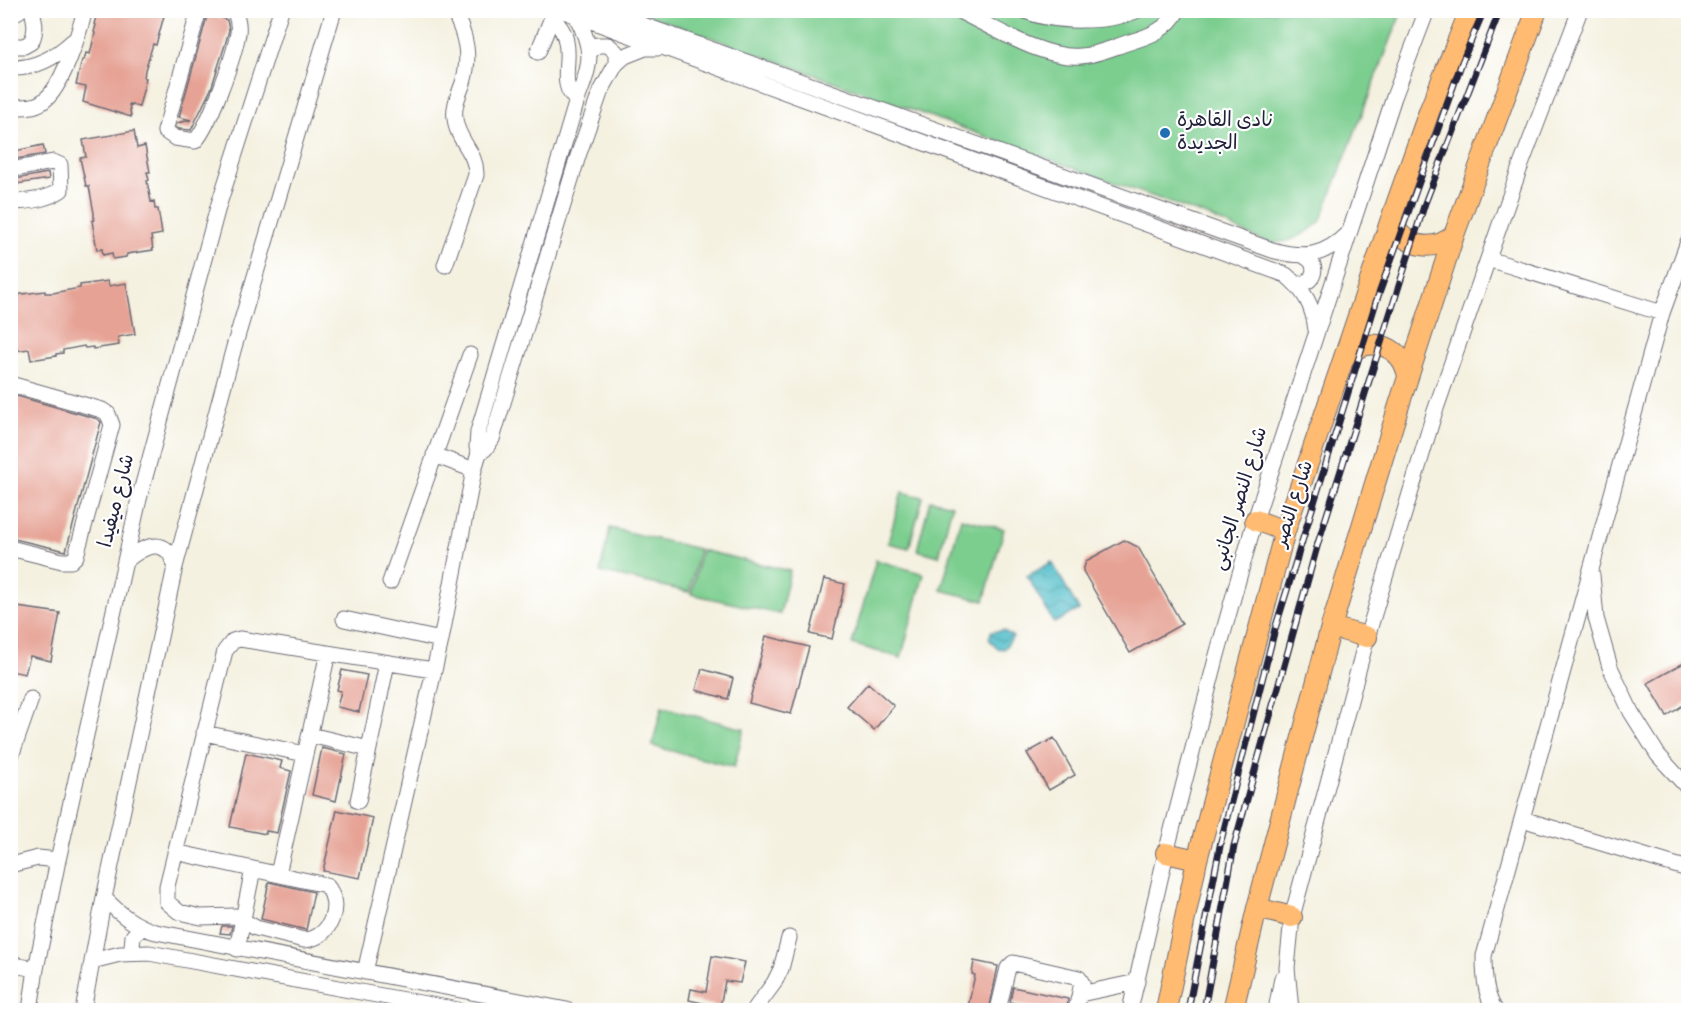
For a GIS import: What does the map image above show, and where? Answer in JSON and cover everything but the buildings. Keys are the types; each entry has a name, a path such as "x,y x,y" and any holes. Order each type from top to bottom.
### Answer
{"main road":[{"name":"شارع النصر","path":"1166,1011 1197,860 1285,531 1430,109 1470,10"},
{"path":"1233,1011 1257,908 1331,627 1454,235 1537,10"},
{"path":"1391,219 1394,227 1404,239 1418,246 1434,246 1454,235"},
{"path":"1344,357 1358,347 1382,346 1390,349 1402,360 1408,376"},
{"path":"1255,520 1285,531"},
{"path":"1331,627 1367,637"},
{"path":"1166,853 1197,860"},
{"path":"1257,908 1292,918"}],"street":[{"path":"10,16 20,10"},
{"path":"10,45 24,46 31,42 35,30 32,10"},
{"path":"12,106 33,107 46,99 56,86 77,37 85,10"},
{"path":"199,10 165,131 175,138 195,141 210,116 238,36 238,20 234,10"},
{"name":"شارع ميفيدا","path":"30,1011 58,860 140,499 218,207 282,10"},
{"path":"83,1011 104,898 175,567 234,347 334,10"},
{"path":"445,265 476,175 474,158 457,130 454,119 467,62 468,45 453,10"},
{"path":"601,10 1293,256 1322,252 1338,243 1350,231"},
{"path":"957,10 1046,52 1064,56 1082,56 1099,52 1154,34 1165,27 1178,10"},
{"path":"1023,10 1046,18 1081,21 1138,10"},
{"name":"شارع النصر الجانبى","path":"1130,1011 1166,853 1217,655 1255,520 1394,98 1427,10"},
{"path":"1276,1011 1292,918 1367,637 1434,414 1488,259 1580,10"},
{"path":"556,13 576,16 1286,275 1297,284 1308,299 1317,333"},
{"path":"538,52 556,13"},
{"path":"556,13 566,38 566,86 577,100"},
{"path":"365,972 441,640 479,453 478,432 577,100 588,73 589,53 586,33 576,16"},
{"path":"10,68 40,63 61,53 77,37"},
{"path":"589,53 597,45 608,45 616,52 616,64"},
{"path":"479,453 492,439 578,156 600,93 616,64 634,51 656,47 667,49"},
{"path":"10,170 53,162 60,165 61,190 52,196 26,202 10,201"},
{"path":"1495,1011 1490,1003 1484,980 1484,956 1662,313 1689,242"},
{"path":"1297,284 1310,280 1314,271 1312,261 1304,256"},
{"path":"1488,259 1662,313"},
{"path":"390,582 470,355"},
{"path":"10,384 102,410 108,414 112,424 76,556 66,562 10,548"},
{"path":"434,455 474,470"},
{"path":"125,562 143,548 155,546 166,550 174,561 175,567"},
{"path":"1591,566 1596,618 1610,667 1636,721 1658,755 1689,788"},
{"path":"344,619 441,640"},
{"path":"175,852 326,885 331,891 333,904 328,929 317,938 304,940 256,928 243,919 231,916 201,917 179,912 167,902 166,892 175,852 225,651 233,641 240,639 434,670"},
{"path":"278,874 328,653"},
{"path":"358,801 387,663"},
{"path":"10,759 31,699"},
{"path":"204,733 306,754"},
{"path":"310,735 369,749"},
{"path":"1522,819 1689,869"},
{"path":"10,865 28,859 58,860"},
{"path":"237,949 253,869"},
{"path":"104,898 119,913 142,928 237,949 567,1011"},
{"path":"135,952 132,941 137,931 142,928"},
{"path":"754,1011 781,969 789,938"},
{"path":"1288,951 1287,980 1291,1011"},
{"path":"92,961 135,952 458,1011"},
{"path":"260,974 264,953"},
{"path":"10,961 19,966 36,969"},
{"path":"998,1011 1008,969 1013,963 1076,977 1082,984 1076,1011"},
{"path":"1080,994 1137,982"}],"green space":[{"name":"نادى القاهرة الجديدة","path":"637,11 1402,11 1320,222 1298,237 1273,243 1251,236 1207,216"},
{"path":"902,492 923,497 909,548 888,543"},
{"path":"930,500 952,505 939,556 917,550"},
{"path":"961,518 1004,529 984,601 941,590"},
{"path":"610,528 699,549 689,592 600,572"},
{"path":"701,550 790,571 780,614 691,594"},
{"path":"876,560 924,574 901,658 852,644"},
{"path":"662,707 744,729 734,767 652,746"}],"water":[{"path":"1052,562 1079,610 1054,623 1027,576"},
{"path":"1003,630 1013,637 1004,649 997,648 989,639 991,632"}],"railway":[{"path":"1188,1010 1221,841 1275,629 1376,302 1462,62 1484,10"},
{"path":"1204,1010 1234,846 1318,543 1425,203 1500,10"}],"place":[{"name":"نادى القاهرة الجديدة","path":"1165,133"}]}
